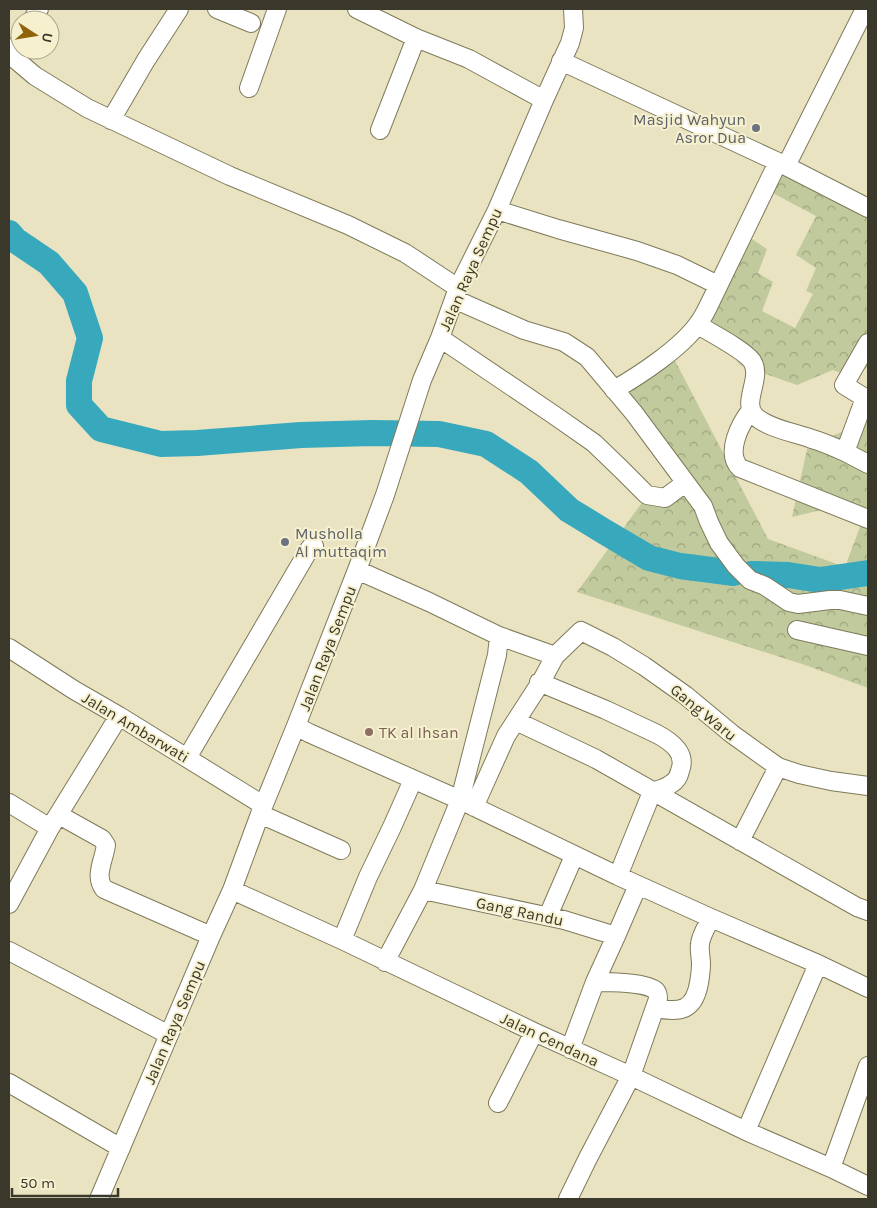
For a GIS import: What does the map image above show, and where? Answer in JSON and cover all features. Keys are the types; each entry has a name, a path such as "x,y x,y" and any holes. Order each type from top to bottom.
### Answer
{"street":[{"path":"111,120 179,9"},
{"path":"217,9 251,23"},
{"path":"250,88 277,9"},
{"name":"Jalan Raya Sempu","path":"99,1199 232,890 262,809 357,570 422,380 456,294 497,210 570,42 574,28 573,9"},
{"path":"614,390 668,353 698,325 865,9"},
{"path":"366,11 416,38 469,59 544,100"},
{"path":"380,130 416,38"},
{"path":"19,60 24,67 47,84 86,108 230,176 348,225 405,253 456,294 524,330 564,342 587,357 634,414 703,506 719,543 736,566 750,580 766,586 789,602 798,604 840,600 868,606"},
{"path":"561,61 782,164 868,208"},
{"path":"497,210 637,251 677,265 718,285"},
{"path":"698,325 740,350 753,363 755,369 751,410 742,422 735,440 734,457 740,468 868,519"},
{"path":"440,338 594,443 647,496 665,498 685,483"},
{"path":"845,452 865,398 844,385 868,343"},
{"path":"751,410 764,423 813,439 868,464"},
{"path":"187,758 310,548 314,546"},
{"path":"357,570 499,636 555,656 467,804 385,962"},
{"path":"797,630 868,646"},
{"name":"Gang Waru","path":"555,656 581,631 613,647 644,666 685,695 732,734 778,767 831,781 868,786"},
{"path":"467,804 497,655 499,636"},
{"name":"Jalan Ambarwati","path":"11,656 119,716 187,758 262,809 341,850"},
{"path":"539,682 665,738 676,747 681,755 682,764 680,774 676,780 670,785 652,792 618,876"},
{"path":"9,904 55,821 119,716"},
{"path":"516,721 596,759 857,907 868,911"},
{"path":"296,726 467,804 574,856 868,988"},
{"path":"740,841 778,767"},
{"path":"342,940 368,877 413,780"},
{"path":"9,803 94,834 102,839 106,845 99,876 100,884 104,889 211,936"},
{"path":"548,916 574,856"},
{"path":"570,1048 595,982 638,885"},
{"name":"Jalan Cendana","path":"232,890 746,1131 868,1186"},
{"name":"Gang Randu","path":"423,890 548,916 616,936"},
{"path":"655,1008 668,1011 691,1004 697,993 701,972 700,945 711,918"},
{"path":"9,952 168,1035"},
{"path":"746,1131 818,964"},
{"path":"568,1199 631,1076 658,999 658,993 655,990 642,986 595,982"},
{"path":"498,1103 534,1032"},
{"path":"831,1168 868,1066"},
{"path":"9,1083 121,1148"}],"green space":[{"path":"782,166 868,208 868,367 851,377 833,370 797,385 740,365 709,320 746,235 767,249 758,273 773,282 762,311 795,328 813,294 806,291 816,268 796,255 816,216 769,191"},
{"path":"671,353 768,539 845,567 866,511 850,503 792,517 808,445 868,422 868,688 808,666 577,592 646,497 689,482 619,388"}],"waterway":[{"path":"9,233 15,240 49,263 75,293 90,338 79,381 79,405 101,429 161,444 301,435 372,433 439,434 486,444 529,472 569,510 649,558 680,566 734,573"},
{"path":"751,574 788,575 820,580 868,573"}],"place":[{"name":"Masjid Wahyun Asror Dua","path":"756,128"},
{"name":"Musholla Al muttaqim","path":"285,542"},
{"name":"TK al Ihsan","path":"369,732"}]}
